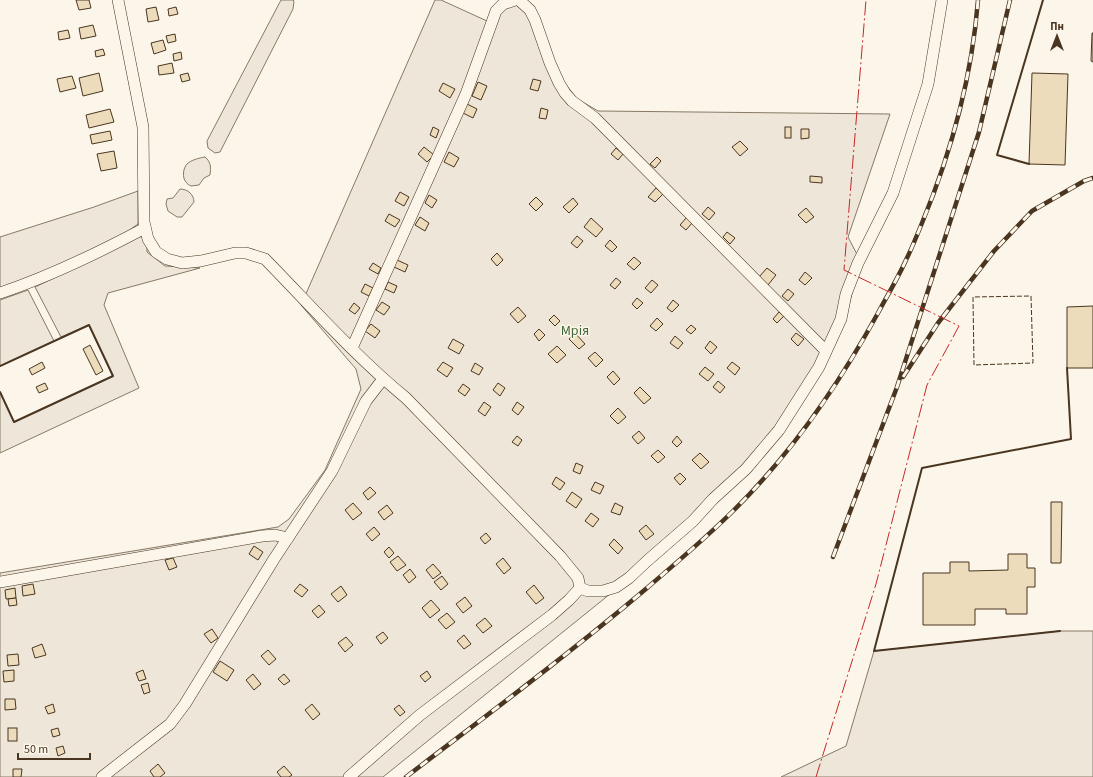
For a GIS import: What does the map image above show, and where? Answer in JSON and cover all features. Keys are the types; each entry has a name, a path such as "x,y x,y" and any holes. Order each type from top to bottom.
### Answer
{"street":[{"path":"118,0 143,127 144,222 148,239 156,252 167,259 182,263 202,261 235,253 246,253 266,259 352,348 383,379 406,398 546,541 578,578 580,588"},
{"path":"352,348 466,94 496,11 503,4 515,0"},
{"path":"519,0 530,10 559,83 572,101 595,118 826,351"},
{"path":"580,588 588,591 603,591 616,587 629,578 693,521 713,499 746,469 779,430 819,367 841,319 846,294 858,263 893,193 928,84 942,0"},
{"path":"0,293 30,283 74,264 145,228"},
{"path":"102,777 170,724 178,714 227,638 288,538 332,471 366,401 383,379"},
{"path":"0,582 262,536 275,535 288,538"},
{"path":"349,777 420,715 552,615 580,588"}],"green space":[{"path":"281,0 293,0 293,9 220,152 215,153 208,148 207,141"},
{"name":"Мрія","path":"435,0 441,0 487,21 492,8 525,0 564,82 576,98 598,111 890,114 848,237 862,264 853,289 845,321 782,433 615,590 383,777 0,777 0,573 278,527 289,519 325,470 361,389 356,369 301,305"},
{"path":"205,157 210,165 210,175 204,178 199,185 191,186 184,178 185,168 193,160"},
{"path":"180,189 186,190 190,193 194,202 182,217 177,217 168,211 166,204 167,199 173,198"},
{"path":"138,191 138,224 106,245 54,269 0,289 0,237 94,207"},
{"path":"138,236 142,237 147,246 147,252 165,266 200,268 108,293 104,305 139,388 0,453 0,392 14,422 113,376 89,325 61,337 35,287"},
{"path":"28,290 54,341 0,366 0,300"},
{"path":"1060,631 1093,631 1093,777 781,777 846,746 874,651"}],"building":[{"path":"76,0 89,0 91,8 79,10"},
{"path":"156,7 159,20 148,22 146,9"},
{"path":"176,7 178,14 169,16 168,9"},
{"path":"93,25 96,36 81,39 79,28"},
{"path":"68,30 70,38 59,40 58,32"},
{"path":"1093,33 1093,62 1091,61"},
{"path":"175,34 176,41 168,43 166,36"},
{"path":"163,40 166,50 154,54 151,43"},
{"path":"103,49 105,55 96,57 95,51"},
{"path":"181,52 182,59 174,61 173,54"},
{"path":"172,63 174,73 159,75 158,66"},
{"path":"99,73 103,91 83,96 79,78"},
{"path":"188,73 190,80 182,82 180,75"},
{"path":"1032,73 1068,74 1065,165 1029,164"},
{"path":"72,76 76,88 60,92 57,79"},
{"path":"533,79 541,81 538,91 530,89"},
{"path":"478,82 487,86 481,100 472,96"},
{"path":"443,83 455,89 450,98 439,91"},
{"path":"467,104 477,109 473,118 463,113"},
{"path":"541,108 548,110 546,119 539,118"},
{"path":"110,109 114,122 89,128 86,115"},
{"path":"433,127 439,130 436,138 430,135"},
{"path":"785,127 791,127 791,138 785,138"},
{"path":"801,129 809,129 809,138 801,139"},
{"path":"110,131 112,140 92,144 90,135"},
{"path":"740,141 748,149 740,156 732,147"},
{"path":"424,147 434,155 427,162 418,154"},
{"path":"616,148 623,154 618,160 611,154"},
{"path":"114,151 117,168 101,171 97,154"},
{"path":"449,152 459,158 454,167 444,162"},
{"path":"657,157 661,161 655,168 650,164"},
{"path":"810,176 822,177 822,183 810,182"},
{"path":"656,188 663,194 655,202 648,197"},
{"path":"400,192 409,197 404,206 395,201"},
{"path":"429,195 437,200 432,208 425,203"},
{"path":"536,197 543,204 536,211 529,204"},
{"path":"573,198 578,204 569,213 563,207"},
{"path":"708,207 715,213 709,220 702,214"},
{"path":"806,208 814,217 806,223 798,215"},
{"path":"389,214 400,220 395,227 385,221"},
{"path":"420,217 429,223 425,231 415,225"},
{"path":"687,217 693,222 686,230 680,225"},
{"path":"591,218 603,229 596,237 584,227"},
{"path":"727,232 735,238 730,244 723,237"},
{"path":"577,236 583,241 577,248 571,243"},
{"path":"610,240 617,247 612,252 605,246"},
{"path":"497,253 503,260 497,266 491,259"},
{"path":"634,257 641,263 634,270 627,264"},
{"path":"397,260 408,265 405,272 394,267"},
{"path":"373,263 381,268 378,274 369,269"},
{"path":"767,268 776,275 768,285 759,277"},
{"path":"805,272 812,278 805,285 799,280"},
{"path":"616,278 621,282 615,289 610,285"},
{"path":"652,280 658,285 651,293 645,288"},
{"path":"388,282 397,286 394,293 385,289"},
{"path":"365,284 373,288 369,296 361,292"},
{"path":"788,289 794,294 788,301 782,296"},
{"path":"637,298 643,303 637,309 632,304"},
{"path":"673,300 679,305 672,312 667,308"},
{"path":"382,302 390,307 384,315 376,310"},
{"path":"354,303 360,308 355,314 349,310"},
{"path":"1093,306 1093,368 1067,368 1067,307"},
{"path":"518,307 526,316 518,323 510,314"},
{"path":"779,312 784,316 777,323 773,319"},
{"path":"554,315 560,321 555,326 549,320"},
{"path":"657,318 663,324 656,331 650,326"},
{"path":"371,324 380,331 375,338 365,331"},
{"path":"691,325 696,329 691,334 686,330"},
{"path":"539,329 545,335 539,341 534,334"},
{"path":"575,333 585,344 579,349 569,339"},
{"path":"796,333 804,339 798,346 791,339"},
{"path":"675,336 683,343 678,349 670,343"},
{"path":"453,339 464,345 459,354 448,348"},
{"path":"710,341 717,347 711,354 705,348"},
{"path":"90,345 103,371 96,375 83,349"},
{"path":"557,346 566,355 557,363 548,354"},
{"path":"595,352 603,360 596,367 588,358"},
{"path":"42,362 45,368 32,375 29,369"},
{"path":"443,362 453,368 447,377 437,370"},
{"path":"732,362 740,368 735,375 727,368"},
{"path":"475,363 483,368 479,375 471,371"},
{"path":"705,367 714,374 708,381 699,374"},
{"path":"613,371 620,379 614,385 607,377"},
{"path":"718,381 725,387 720,393 713,387"},
{"path":"45,383 48,389 39,393 36,387"},
{"path":"498,383 505,388 500,396 493,390"},
{"path":"463,384 470,389 465,396 458,391"},
{"path":"640,387 651,398 644,404 634,393"},
{"path":"484,402 491,407 485,416 478,411"},
{"path":"517,402 524,407 518,415 512,410"},
{"path":"618,408 626,417 618,424 610,416"},
{"path":"639,431 645,438 638,444 632,437"},
{"path":"517,436 522,440 518,446 512,442"},
{"path":"677,436 682,442 677,447 672,442"},
{"path":"658,450 665,457 658,463 651,456"},
{"path":"700,453 709,462 701,469 692,460"},
{"path":"576,463 583,466 580,474 573,471"},
{"path":"680,473 686,479 680,485 674,478"},
{"path":"556,477 565,483 560,490 552,484"},
{"path":"595,482 604,486 600,494 591,490"},
{"path":"370,487 376,493 368,500 363,493"},
{"path":"572,492 582,499 576,508 566,501"},
{"path":"1051,502 1062,502 1061,563 1051,563"},
{"path":"353,503 362,513 353,520 345,510"},
{"path":"615,503 623,507 620,515 611,512"},
{"path":"387,505 393,513 384,520 378,512"},
{"path":"591,513 599,519 593,527 585,521"},
{"path":"646,525 654,534 646,540 639,531"},
{"path":"374,527 380,534 372,541 366,534"},
{"path":"486,533 491,539 485,544 480,538"},
{"path":"614,539 623,548 618,554 609,545"},
{"path":"254,546 263,552 258,560 249,554"},
{"path":"389,547 394,553 389,558 384,552"},
{"path":"1008,554 1027,554 1027,568 1035,568 1035,587 1027,587 1027,614 1006,614 1006,609 975,609 975,625 923,625 923,573 950,573 950,562 969,562 969,571 1008,570"},
{"path":"398,556 406,565 397,571 390,562"},
{"path":"173,558 177,567 169,570 165,560"},
{"path":"503,558 511,568 504,574 496,564"},
{"path":"433,564 441,573 433,579 426,570"},
{"path":"410,569 416,577 409,583 403,575"},
{"path":"442,576 448,584 441,590 434,582"},
{"path":"33,584 35,594 23,596 22,586"},
{"path":"300,584 308,590 302,597 294,591"},
{"path":"534,585 544,598 536,604 526,592"},
{"path":"341,586 347,595 338,602 331,594"},
{"path":"15,588 16,598 6,599 5,590"},
{"path":"465,597 472,606 463,613 456,604"},
{"path":"16,598 17,605 9,606 8,599"},
{"path":"431,600 440,610 430,618 422,608"},
{"path":"319,605 325,612 318,618 312,611"},
{"path":"447,613 455,622 446,629 438,620"},
{"path":"485,618 492,626 483,633 476,625"},
{"path":"212,629 218,638 211,643 204,634"},
{"path":"383,632 388,638 381,644 376,637"},
{"path":"464,635 471,644 464,649 457,641"},
{"path":"346,637 353,645 345,652 338,643"},
{"path":"42,644 46,655 35,658 32,648"},
{"path":"268,650 276,659 269,665 261,656"},
{"path":"18,654 19,665 8,666 7,655"},
{"path":"220,661 234,670 227,681 213,672"},
{"path":"14,670 14,681 4,682 3,671"},
{"path":"143,670 146,679 139,681 136,673"},
{"path":"427,671 431,677 425,682 420,676"},
{"path":"253,674 261,684 254,690 246,680"},
{"path":"284,674 290,681 284,685 278,679"},
{"path":"148,683 150,692 144,694 141,685"},
{"path":"5,699 15,699 16,709 5,710"},
{"path":"53,704 55,712 48,714 45,707"},
{"path":"312,704 320,714 313,720 305,710"},
{"path":"399,705 405,712 400,716 394,709"},
{"path":"8,728 17,728 17,741 8,741"},
{"path":"58,728 60,735 53,737 51,730"},
{"path":"63,746 65,753 58,756 56,748"},
{"path":"158,764 165,773 160,777 154,777 150,771"},
{"path":"284,766 292,775 289,777 281,777 277,772"},
{"path":"13,769 22,769 21,777 13,777"}],"railway":[{"path":"406,777 588,637 691,550 755,489 813,418 863,340 903,267 922,223 942,169 959,114 971,57 978,0"},
{"path":"833,557 897,387 979,132 1010,0"},
{"path":"903,377 938,323 994,251 1032,211 1084,181 1093,178"}],"fence":[{"path":"1031,296 1033,363 974,365 973,297 1031,296"}],"wall":[{"path":"1029,164 997,155 1043,0"},
{"path":"0,366 89,325 113,376 14,422 0,392"},
{"path":"1060,631 874,651 922,468 1071,439 1067,368"}],"power":[{"path":"816,777 876,584 927,385 959,326 844,270 866,0"}]}
